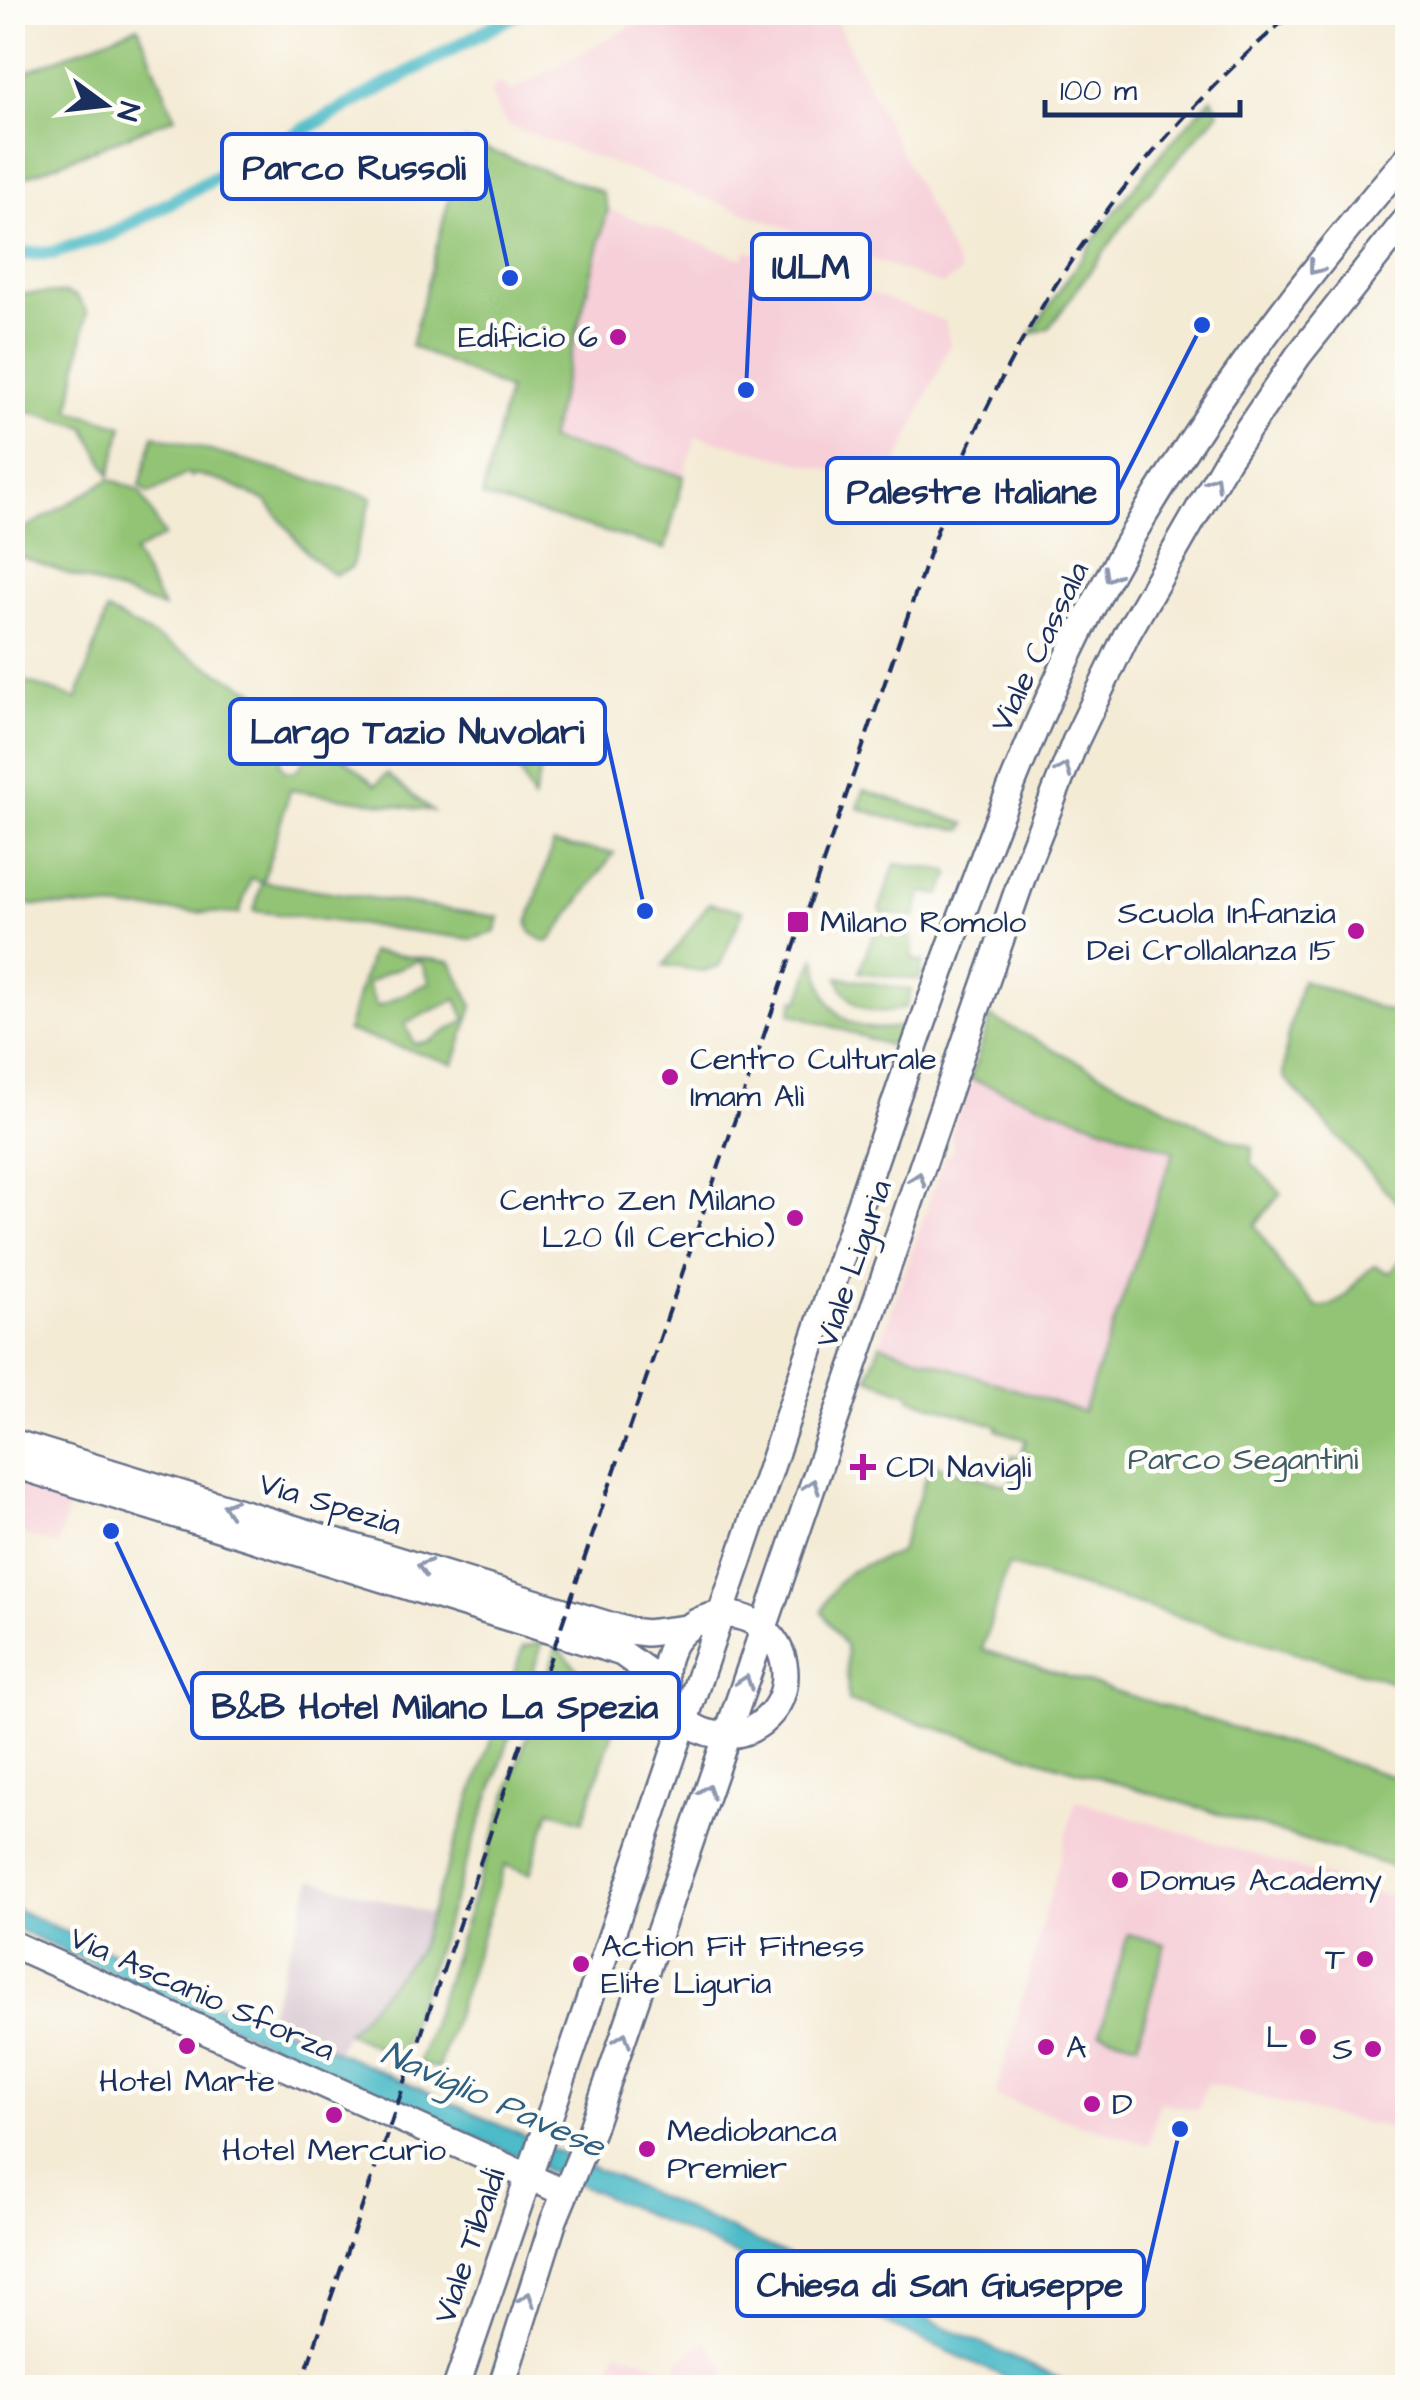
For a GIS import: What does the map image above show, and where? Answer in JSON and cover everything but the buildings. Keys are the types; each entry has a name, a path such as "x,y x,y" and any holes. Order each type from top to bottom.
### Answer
{"main road":[{"name":"Viale Cassala","path":"930,1004 1021,762 1120,556 1178,458 1255,345 1347,227 1408,157"},
{"name":"Viale Liguria","path":"763,1629 1028,861 1075,742 1126,634 1228,460 1298,356 1408,218"},
{"name":"Viale Liguria","path":"722,1615 905,1067 930,1004"},
{"name":"Via Spezia","path":"12,1442 625,1642"},
{"name":"Via Spezia","path":"12,1464 625,1642"},
{"path":"686,1721 722,1615"},
{"path":"722,1615 742,1618 763,1629 776,1644 784,1664 784,1684 779,1702 762,1723 726,1736 706,1732 674,1710 665,1684 668,1654 688,1628 700,1619 722,1615"},
{"path":"665,1684 637,1661 625,1642 646,1633 688,1628"},
{"path":"500,2388 763,1629"},
{"name":"Viale Tibaldi","path":"456,2388 686,1721"},
{"name":"Via Ascanio Sforza","path":"12,1944 567,2188"}],"shaded area":[{"path":"655,13 832,13 961,273 942,285 507,125 491,96 495,83 506,86 510,92"},
{"path":"608,209 743,259 747,250 775,257 945,321 950,344 888,485 696,436 684,476 548,440"},
{"path":"970,1079 1174,1151 1084,1413 880,1344 945,1156 953,1153 951,1136"},
{"path":"12,1469 72,1492 58,1545 13,1532"},
{"path":"1076,1800 1407,1902 1405,2130 1342,2119 1206,2083 1199,2110 1159,2102 1149,2145 995,2097"},
{"path":"312,1879 430,1914 418,1951 352,2026 336,2051 266,2023"},
{"path":"706,2340 726,2368 723,2387 604,2387 617,2350 675,2370"}],"green space":[{"path":"138,26 175,117 13,182 13,77"},
{"path":"1212,98 1219,112 1138,205 1049,328 1031,334 1116,211"},
{"path":"464,141 602,192 608,209 549,440 684,476 665,549 482,497 508,390 411,346"},
{"path":"66,293 77,297 87,312 70,410 123,426 110,475 85,427 13,407 13,294"},
{"path":"154,435 372,497 351,568 334,575 308,554 266,501 226,483 196,474 191,477 188,473 149,494 140,485"},
{"path":"110,479 139,490 164,536 134,553 163,608 13,554 13,536"},
{"path":"107,611 287,709 280,764 286,772 296,771 320,739 376,785 387,774 432,811 290,790 263,882 499,917 496,932 472,939 254,911 262,882 251,878 239,914 13,904 13,738 24,681 77,699"},
{"path":"503,734 549,739 533,800"},
{"path":"864,790 966,824 963,830 889,818 858,808"},
{"path":"553,844 614,853 546,942 531,933 528,924"},
{"path":"895,864 948,871 950,875 940,895 922,892 915,917 882,913 880,908"},
{"path":"709,903 743,911 719,967 703,971 664,965"},
{"path":"875,930 912,936 913,960 923,962 920,980 859,972"},
{"path":"371,952 451,962 473,1006 454,1064 347,1031","holes":["420,960 430,982 377,1007 367,984","457,999 466,1020 430,1041 414,1044 405,1023"]},
{"path":"815,957 829,1001 846,1020 868,1028 907,1025 897,1048 791,1013 795,999 800,1000"},
{"path":"838,977 911,990 906,1007 884,1011 864,1008 848,997"},
{"path":"1302,980 1407,1018 1407,1214 1283,1076 1287,1038"},
{"name":"Parco Segantini","path":"991,1017 1224,1137 1252,1147 1251,1162 1281,1193 1255,1225 1288,1277 1317,1307 1327,1307 1342,1299 1374,1266 1390,1273 1407,1253 1407,1686 1008,1565 982,1650 1407,1781 1407,1871 848,1701 846,1647 822,1612 836,1586 851,1571 899,1553 931,1464 1009,1486 1016,1467 1010,1464 1012,1456 1020,1458 1026,1440 997,1430 998,1426 910,1398 911,1394 868,1378 880,1344 1083,1412 1174,1151 970,1079"},
{"path":"543,1642 399,2057 347,2033 418,1951 523,1647"},
{"path":"557,1646 592,1686 587,1701 602,1705 613,1731 583,1821 550,1810 530,1874 505,1865 438,2068 418,2064"},
{"path":"1128,1934 1165,1944 1138,2043 1100,2033"}],"water":[{"path":"13,1908 164,1976 169,1984 219,2007 226,2004 336,2051 1078,2387 1027,2387 13,1928"}],"waterway":[{"path":"12,254 52,253 112,234 520,12"}],"railway":[{"path":"300,2388 955,478 1019,347 1096,225 1188,113 1294,12"}],"place":[{"name":"Parco Russoli","path":"510,278"},
{"name":"Palestre Italiane","path":"1202,325"},
{"name":"Edificio 6","path":"618,337"},
{"name":"IULM","path":"746,390"},
{"name":"Largo Tazio Nuvolari","path":"645,911"},
{"name":"Milano Romolo","path":"798,922"},
{"name":"Scuola Infanzia Dei Crollalanza 15","path":"1356,931"},
{"name":"Centro Culturale Imam Alì","path":"670,1077"},
{"name":"Centro Zen Milano L20 (Il Cerchio)","path":"795,1218"},
{"name":"CDI Navigli","path":"863,1467"},
{"name":"B&B Hotel Milano La Spezia","path":"111,1531"},
{"name":"Domus Academy","path":"1120,1880"},
{"name":"T","path":"1365,1959"},
{"name":"Action Fit Fitness Elite Liguria","path":"581,1964"},
{"name":"L","path":"1308,2037"},
{"name":"Hotel Marte","path":"187,2046"},
{"name":"A","path":"1046,2047"},
{"name":"S","path":"1373,2049"},
{"name":"D","path":"1092,2104"},
{"name":"Hotel Mercurio","path":"334,2115"},
{"name":"Chiesa di San Giuseppe","path":"1180,2129"},
{"name":"Mediobanca Premier","path":"647,2149"}],"water label":[{"name":"Naviglio Pavese","path":"493,2100"}]}
